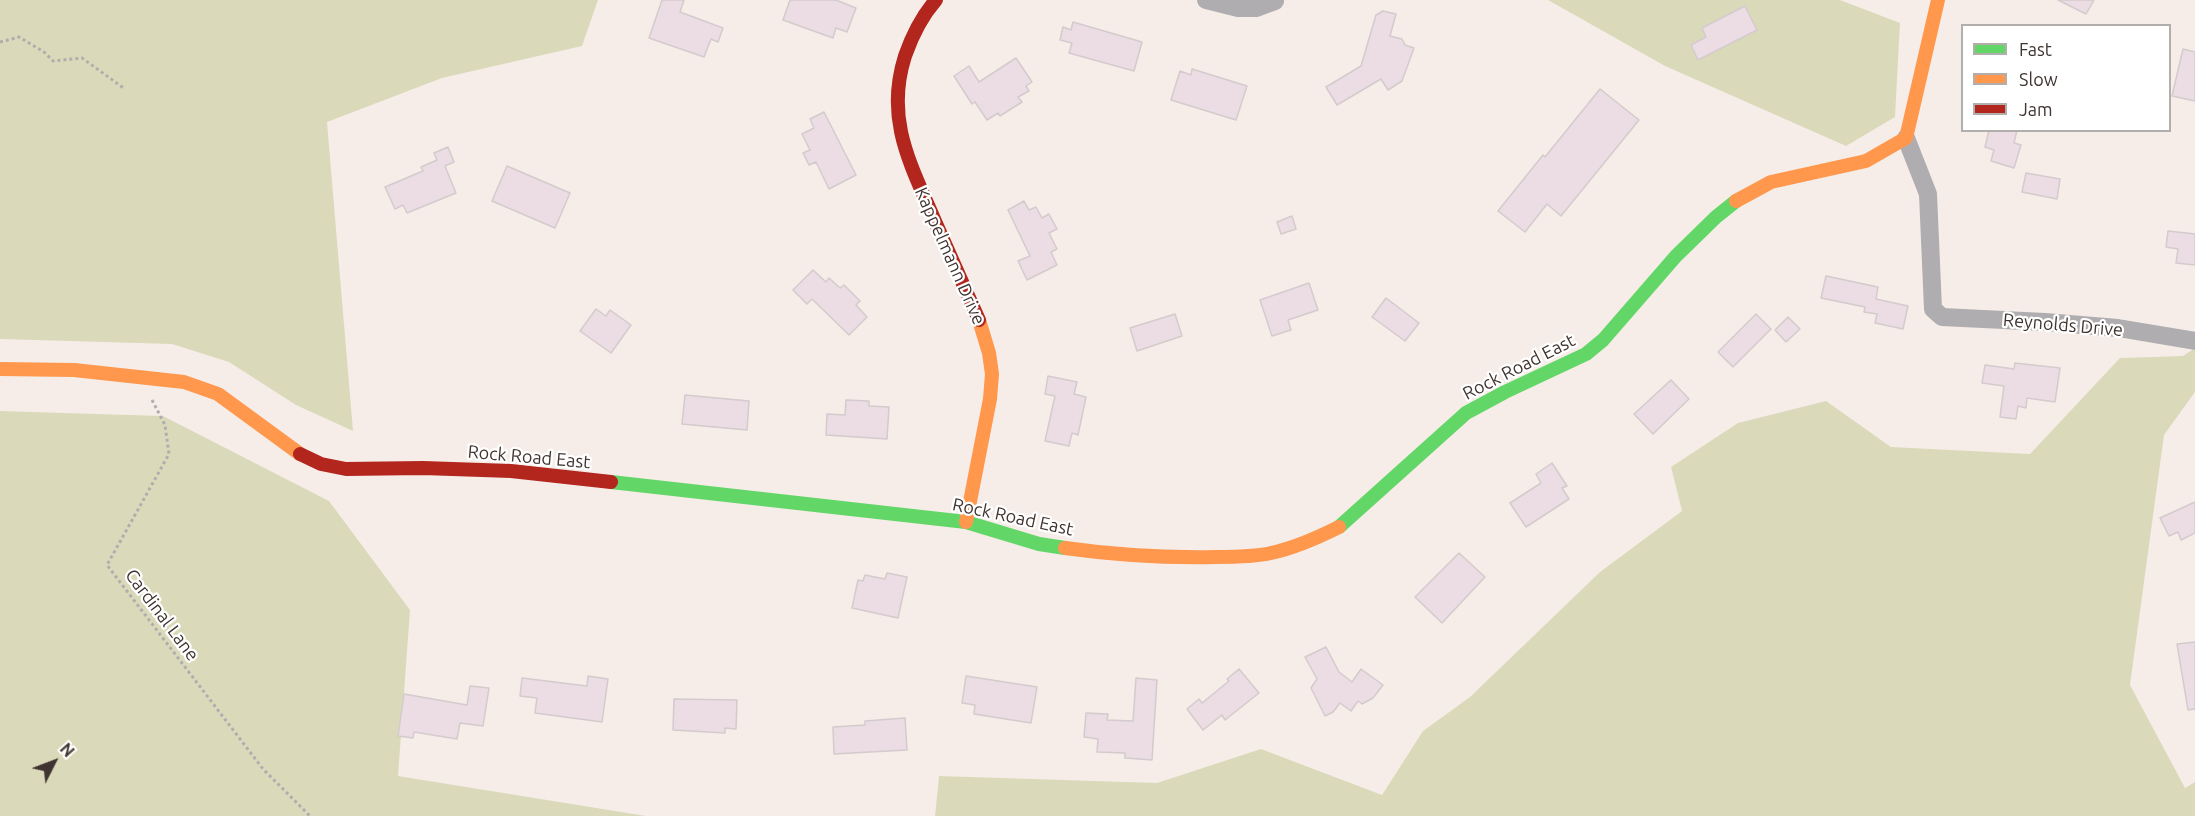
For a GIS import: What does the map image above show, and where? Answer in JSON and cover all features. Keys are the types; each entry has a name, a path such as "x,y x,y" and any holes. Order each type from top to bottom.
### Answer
{"street":[{"name":"Kappelmann Drive","path":"935,0 912,39 903,61 896,88 896,113 906,155 983,328 990,353 992,374 990,399 966,522"},
{"path":"1206,0 1238,8 1256,8 1275,1"},
{"path":"1906,138 1938,0"},
{"name":"Reynolds Drive","path":"1906,138 1928,194 1934,309 1942,317 2045,321 2118,328 2195,341"},
{"name":"Rock Road East","path":"0,369 74,370 184,382 218,394 305,458 346,469 423,468 511,471 966,522 1039,544 1100,553 1179,558 1269,554 1310,542 1343,525 1466,413 1587,354 1603,340 1697,234 1731,206 1760,187 1786,178 1866,161 1906,138"}],"path":[{"path":"0,42 19,37 44,52 53,61 82,58 125,89"},
{"name":"Cardinal Lane","path":"136,376 165,425 170,453 107,565 263,769 310,816"}],"green space":[{"path":"0,0 598,0 582,46 442,78 327,122 353,431 296,405 229,362 172,344 0,339"},
{"path":"1548,0 1840,0 1900,23 1895,117 1846,146 1665,66"},
{"path":"2195,348 2195,392 2164,435 2130,685 2185,788 2195,782 2195,816 935,816 939,776 1157,783 1261,749 1382,795 1423,731 1470,697 1600,572 1682,511 1671,467 1738,423 1826,401 1891,447 2030,454 2120,358 2183,356"},
{"path":"0,411 163,416 329,501 410,610 398,776 646,816 0,816"}],"building":[{"path":"662,0 684,0 680,12 723,28 718,42 711,39 704,57 649,38"},
{"path":"790,0 836,0 856,8 847,32 836,28 833,38 783,20"},
{"path":"2058,0 2094,0 2086,14"},
{"path":"1745,6 1757,30 1698,60 1691,45 1706,37 1702,28"},
{"path":"1383,11 1396,14 1390,36 1402,39 1405,45 1414,48 1402,81 1388,90 1381,79 1337,105 1326,87 1361,66 1376,15"},
{"path":"1073,22 1142,42 1134,71 1069,53 1072,43 1060,40 1063,27 1071,30"},
{"path":"2183,49 2195,52 2195,101 2172,96"},
{"path":"1016,58 1032,82 1026,86 1029,91 1018,97 1022,102 1000,116 998,113 987,120 975,102 972,104 954,76 969,66 979,82"},
{"path":"1192,69 1247,86 1236,120 1171,100 1180,71 1191,75"},
{"path":"1600,89 1639,120 1561,216 1547,204 1525,232 1498,211"},
{"path":"824,112 856,175 829,189 816,162 809,165 803,153 810,150 802,134 814,128 810,119"},
{"path":"1989,132 2017,132 2014,143 2021,145 2014,168 1991,161 1994,150 1985,147"},
{"path":"448,147 454,162 445,166 456,193 407,213 403,205 395,209 385,187 423,171 421,167 437,160 434,153"},
{"path":"507,166 570,193 555,228 492,201"},
{"path":"2026,173 2060,179 2057,199 2022,192"},
{"path":"1024,201 1029,210 1036,207 1042,218 1049,214 1057,229 1049,233 1057,249 1051,252 1057,265 1027,280 1018,261 1030,256 1008,210"},
{"path":"1292,216 1296,229 1281,234 1277,222"},
{"path":"2168,231 2195,234 2195,265 2176,263 2178,249 2166,247"},
{"path":"813,270 826,282 829,278 840,288 844,285 860,301 856,305 867,317 849,335 812,299 807,304 793,290"},
{"path":"1826,276 1878,287 1876,299 1908,306 1903,329 1875,323 1877,314 1864,312 1865,307 1821,298"},
{"path":"1309,283 1318,310 1288,320 1291,330 1272,336 1260,300"},
{"path":"1386,298 1419,323 1405,341 1372,317"},
{"path":"596,309 606,316 610,310 631,325 611,353 580,331"},
{"path":"1175,314 1182,336 1137,351 1130,328"},
{"path":"1756,314 1771,329 1733,367 1718,352"},
{"path":"1788,317 1800,329 1786,342 1775,330"},
{"path":"2015,363 2060,368 2055,402 2027,398 2026,408 2018,406 2016,419 2000,417 2004,386 1982,383 1985,365 2014,369"},
{"path":"1048,376 1077,382 1074,394 1086,397 1078,435 1072,433 1069,446 1045,441 1055,396 1045,394"},
{"path":"1671,380 1689,399 1653,434 1634,414"},
{"path":"685,395 749,401 747,430 682,424"},
{"path":"846,400 869,401 869,406 889,407 887,439 826,435 827,414 845,415"},
{"path":"1552,463 1567,486 1562,488 1569,499 1526,527 1510,503 1541,483 1536,474"},
{"path":"2195,502 2195,533 2181,540 2178,532 2169,536 2160,518"},
{"path":"1459,553 1485,577 1442,623 1415,597"},
{"path":"887,573 907,577 898,618 852,608 858,580 863,581 865,575 885,579"},
{"path":"2195,642 2195,709 2188,710 2177,644"},
{"path":"1326,647 1339,672 1352,682 1361,669 1383,685 1373,698 1362,704 1358,701 1351,711 1340,703 1333,712 1325,716 1311,688 1317,679 1305,657"},
{"path":"1239,669 1259,693 1225,720 1222,715 1203,730 1187,709 1199,699 1202,703 1229,681 1227,679"},
{"path":"588,676 608,679 602,722 535,713 537,698 520,696 522,678 587,686"},
{"path":"966,676 1037,687 1031,723 974,714 975,705 962,703"},
{"path":"1136,678 1157,680 1152,760 1125,758 1125,753 1097,752 1098,739 1084,737 1086,713 1108,714 1107,720 1133,721"},
{"path":"470,686 489,688 483,726 460,723 457,739 414,732 413,738 398,736 404,694 467,705"},
{"path":"674,699 737,700 736,729 725,728 725,733 673,730"},
{"path":"905,718 907,750 834,754 833,727 865,725 865,721"}],"traffic: fast":[{"path":"1339,527 1466,413 1586,354 1603,340 1676,256 1736,201"},
{"path":"611,482 966,522 1039,544 1065,548"}],"traffic: slow":[{"path":"1736,201 1771,182 1866,161 1906,138 1938,0"},
{"path":"966,522 990,399 992,374 989,353 979,320"},
{"path":"0,369 74,370 184,382 218,394 300,454"},
{"path":"1065,548 1159,556 1251,556 1289,548 1339,527"}],"traffic: jam":[{"path":"936,0 918,26 905,56 898,100 899,120 909,159 979,320"},
{"path":"300,454 321,464 346,469 423,468 511,471 611,482"}]}
